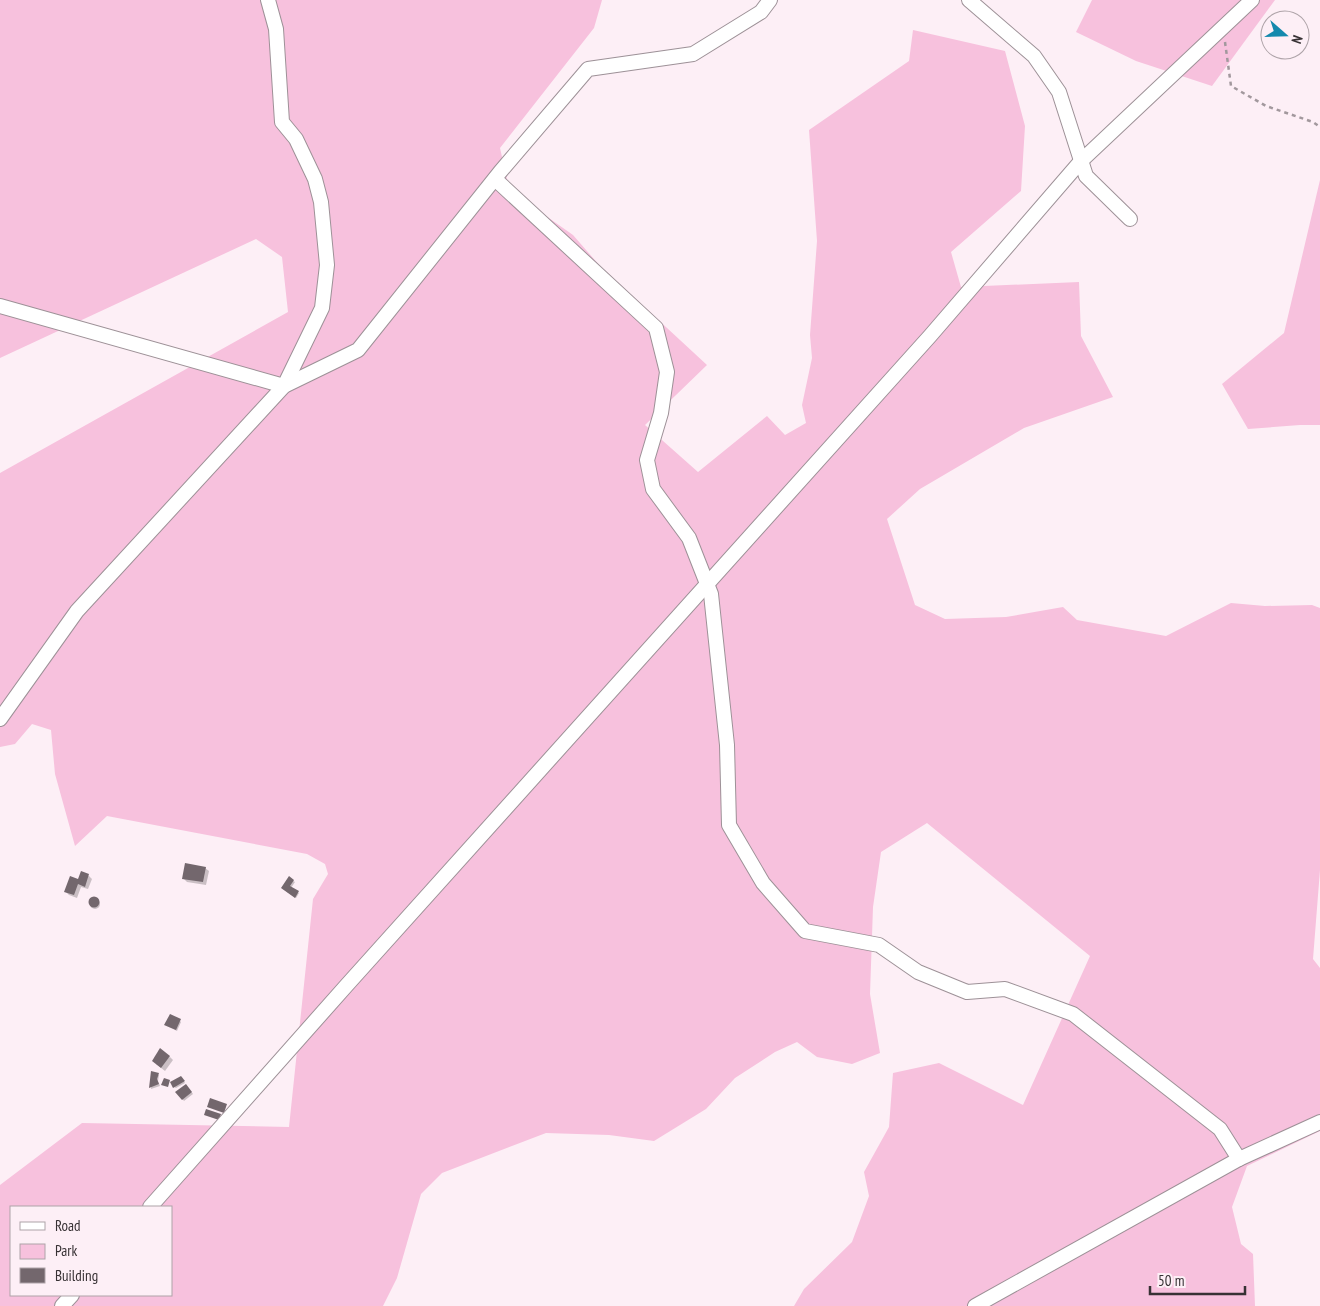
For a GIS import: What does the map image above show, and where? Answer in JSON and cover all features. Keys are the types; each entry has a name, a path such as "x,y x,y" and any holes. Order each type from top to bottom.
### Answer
{"street":[{"path":"0,719 77,611 284,386 322,308 327,265 321,202 315,179 296,140 282,122 276,29 268,0"},
{"path":"0,306 284,386 358,350 495,179 588,69 694,54 761,12 770,0"},
{"path":"969,0 1034,56 1059,92 1086,176 1130,219"},
{"path":"151,1206 352,978 930,336 1081,161 1252,0"},
{"path":"495,179 656,328 666,372 660,413 647,460 653,489 689,538 711,594 727,745 729,825 764,883 805,931 879,946 918,972 967,992 1005,989 1073,1014 1220,1129 1239,1159"},
{"path":"975,1306 1239,1159 1320,1122"},
{"path":"62,1306 71,1296"}],"path":[{"path":"1218,32 1225,40 1231,86 1266,106 1313,122 1320,127"}],"green space":[{"path":"0,0 602,0 594,28 500,148 508,184 546,216 573,235 600,266 707,365 645,425 698,472 767,416 785,435 806,423 802,405 812,358 810,335 817,241 809,130 909,61 913,30 1005,51 1025,126 1021,191 951,252 961,287 1079,282 1081,336 1113,397 1024,428 920,489 887,519 915,605 945,619 1006,617 1063,607 1077,620 1166,636 1231,603 1265,606 1312,605 1320,608 1320,870 1313,959 1320,968 1320,1131 1247,1166 1232,1207 1241,1244 1253,1254 1255,1306 794,1306 804,1289 852,1242 869,1196 864,1172 889,1127 893,1073 939,1063 1023,1105 1090,956 927,823 881,852 873,907 870,994 880,1053 852,1064 817,1057 797,1042 775,1052 735,1078 706,1109 654,1141 609,1135 546,1133 442,1173 421,1194 397,1278 383,1306 0,1306 0,1185 82,1123 289,1127 313,899 328,874 325,864 307,854 107,816 75,846 55,774 51,730 32,724 15,744 0,747 0,473 288,312 282,257 256,239 0,358"},
{"path":"1092,0 1275,0 1268,10 1260,10 1260,20 1212,86 1136,61 1076,32"},
{"path":"1320,180 1320,425 1248,429 1222,384 1284,333"}],"building":[{"path":"185,863 206,867 203,882 182,879"},
{"path":"81,871 89,874 85,887 78,884 74,895 64,892 70,876 78,879"},
{"path":"289,876 294,880 290,886 299,891 295,898 281,888"},
{"path":"94,896 100,902 94,908 88,902"},
{"path":"170,1014 181,1019 176,1030 164,1025"},
{"path":"160,1048 170,1056 161,1068 152,1061"},
{"path":"151,1071 159,1073 157,1079 159,1084 149,1088"},
{"path":"181,1076 185,1081 173,1088 170,1082"},
{"path":"164,1078 170,1080 168,1087 161,1085"},
{"path":"186,1084 192,1092 182,1100 175,1092"},
{"path":"210,1098 227,1104 224,1113 207,1107"},
{"path":"206,1109 221,1114 219,1120 204,1115"}]}
